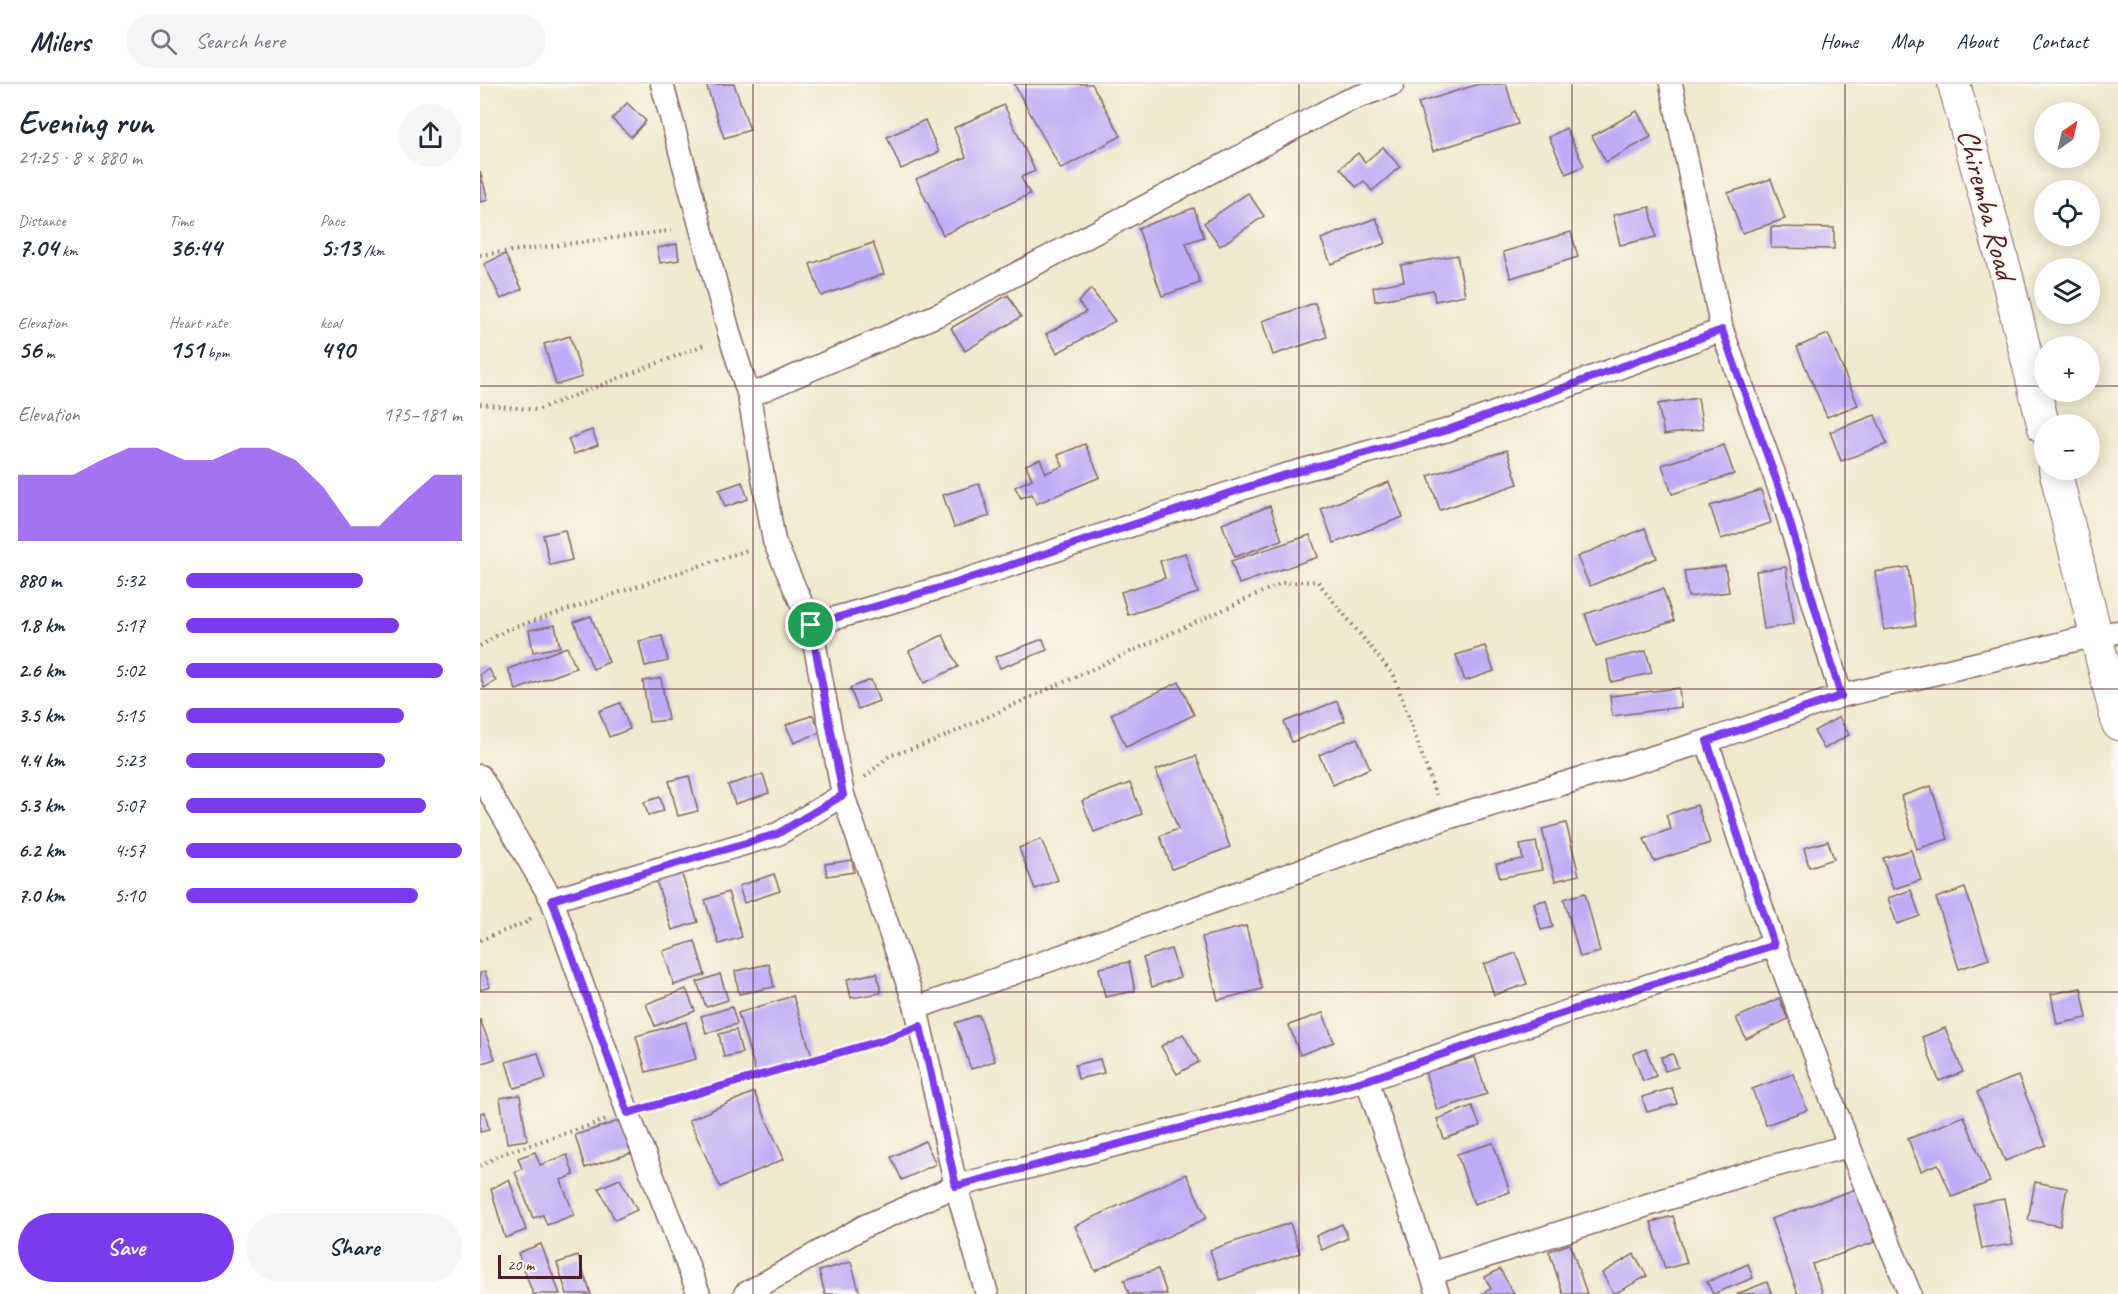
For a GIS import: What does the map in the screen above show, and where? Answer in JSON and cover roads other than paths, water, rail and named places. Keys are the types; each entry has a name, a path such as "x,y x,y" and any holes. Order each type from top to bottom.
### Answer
{"main road":[{"name":"Chiremba Road","path":"1954,84 2007,277 2041,414"},
{"path":"2058,480 2107,634 2118,724"}],"street":[{"path":"662,84 730,336 749,396 774,541 811,625 843,795 918,1017 956,1186 987,1294"},
{"path":"749,396 942,313 1344,102 1393,84"},
{"path":"1671,84 1722,330 1782,496 1841,696"},
{"path":"811,625 953,584 1278,477 1448,430 1722,330"},
{"path":"918,1017 1444,819 1707,741 1841,696 2107,634"},
{"path":"1707,741 1774,945 1849,1146 1910,1294"},
{"path":"480,776 552,900 628,1113 699,1294"},
{"path":"552,900 777,834 843,795"},
{"path":"745,1294 865,1226 956,1186 1367,1080 1566,1012 1774,945"},
{"path":"1367,1080 1436,1283 1758,1170 1849,1146"}]}
